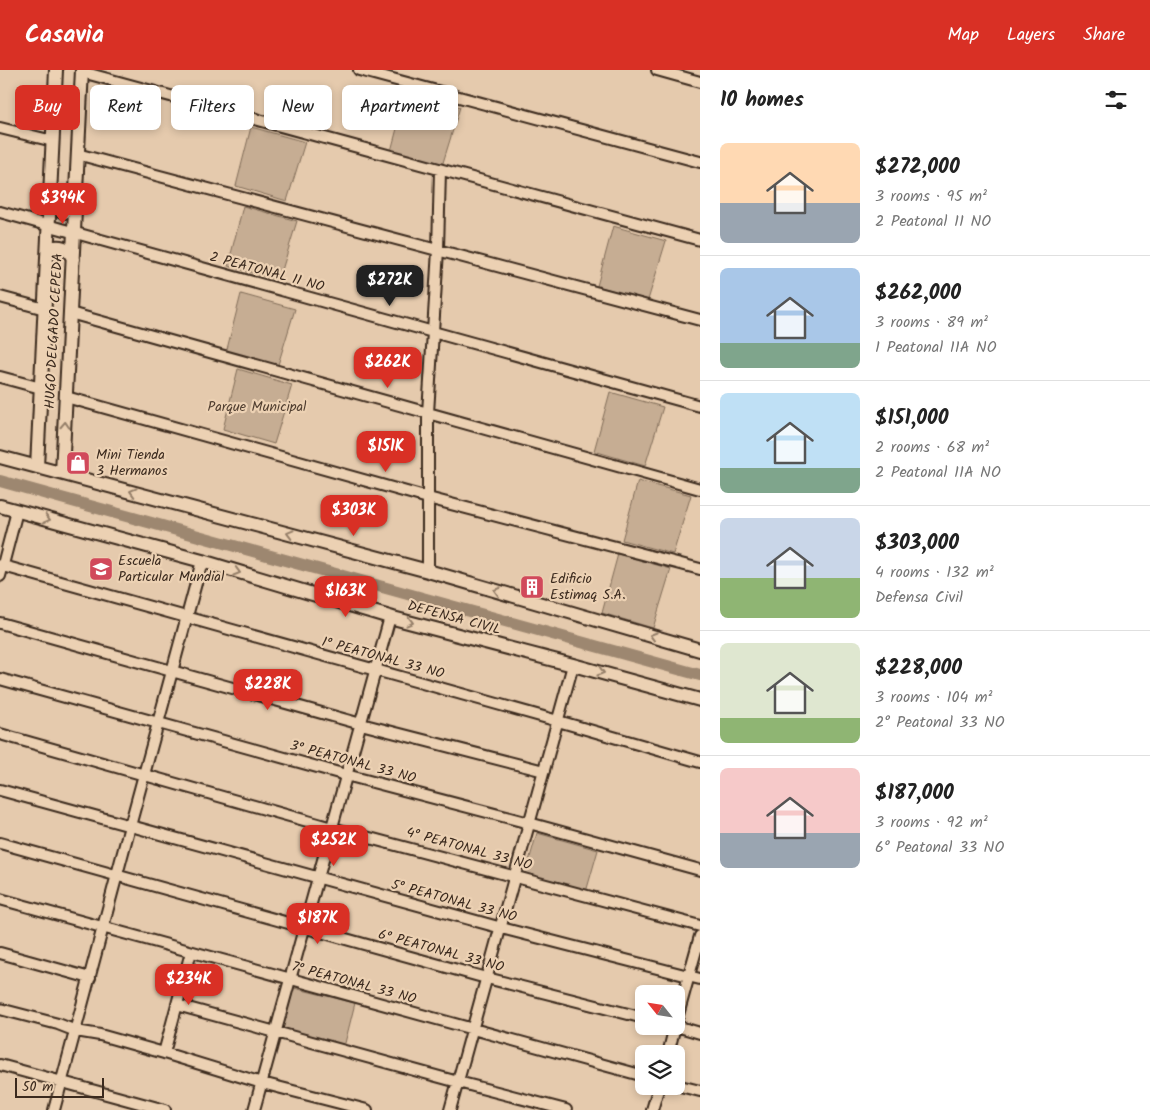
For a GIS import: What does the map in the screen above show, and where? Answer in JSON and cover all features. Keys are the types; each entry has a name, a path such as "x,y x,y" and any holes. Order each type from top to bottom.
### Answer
{"street":[{"name":"HUGO DELGADO CEPEDA","path":"37,467 56,70"},
{"path":"359,70 700,162"},
{"path":"657,70 700,82"},
{"name":"HUGO DELGADO CEPEDA","path":"62,473 82,71"},
{"path":"82,71 700,240"},
{"path":"0,128 53,142"},
{"path":"78,154 700,320"},
{"path":"428,572 428,413 434,332 440,170"},
{"path":"50,201 53,206 64,212 75,201"},
{"name":"2 PEATONAL 11 NO","path":"0,212 700,406"},
{"path":"48,256 55,247 60,246 69,251 73,258"},
{"path":"0,297 45,309"},
{"path":"70,313 700,489"},
{"path":"0,377 41,388"},
{"path":"66,397 428,498 700,569"},
{"path":"0,457 428,572 700,650"},
{"name":"DEFENSA CIVIL","path":"0,506 202,561 390,617 573,664 700,700"},
{"path":"0,576 1,566 17,511"},
{"path":"54,1110 202,561"},
{"name":"1° PEATONAL 33 NO","path":"1,566 700,762"},
{"path":"254,1110 390,617"},
{"path":"0,623 360,724 544,772"},
{"path":"450,1110 573,664"},
{"name":"3° PEATONAL 33 NO","path":"0,679 346,775 700,870"},
{"name":"4° PEATONAL 33 NO","path":"0,734 332,828 700,926"},
{"name":"5° PEATONAL 33 NO","path":"0,790 318,878 700,979"},
{"name":"6° PEATONAL 33 NO","path":"0,843 487,978 635,1016"},
{"name":"7° PEATONAL 33 NO","path":"0,899 635,1074"},
{"path":"685,990 700,936"},
{"path":"0,952 90,978"},
{"path":"164,1052 191,952"},
{"path":"177,1005 566,1110"},
{"path":"0,1009 58,1024 76,1031 100,1035 164,1052 262,1083 367,1110"},
{"path":"685,1029 700,1033"},
{"path":"0,1065 165,1110"},
{"path":"685,1087 700,1091"},
{"path":"652,1110 656,1095"}],"green space":[{"path":"254,128 305,142 287,201 236,186 250,130 254,130"},
{"path":"397,130 453,130 442,166 391,151"},
{"path":"243,206 297,221 279,280 228,266"},
{"path":"613,226 666,241 648,300 597,286"},
{"name":"Parque Municipal","path":"241,294 295,309 277,368 226,353"},
{"name":"Parque Municipal","path":"238,369 292,385 274,444 223,429"},
{"path":"610,392 663,407 645,466 594,451"},
{"path":"638,481 691,495 673,554 622,540"},
{"path":"618,554 671,569 653,628 602,613"},
{"path":"537,833 598,850 586,892 525,875"},
{"path":"294,988 355,1003 344,1047 282,1031"}],"waterway":[{"path":"0,481 700,675"}],"place":[{"name":"Mini Tienda 3 Hermanos","path":"78,463"},
{"name":"Escuela Particular Mundial","path":"101,569"},
{"name":"Edificio Estimaq S.A.","path":"532,587"}]}
